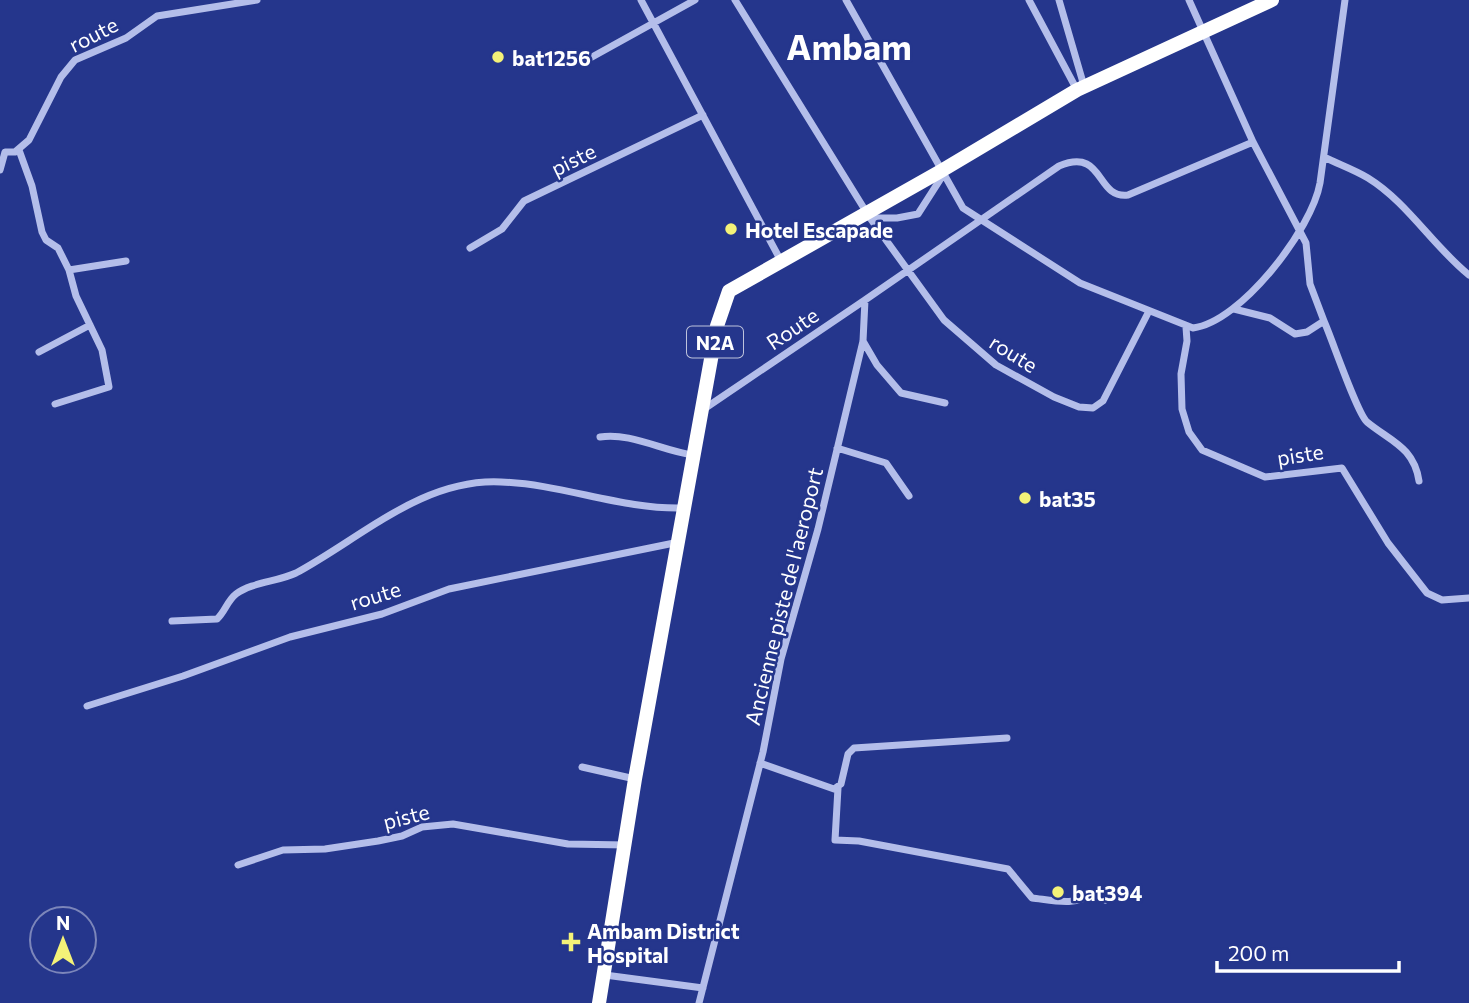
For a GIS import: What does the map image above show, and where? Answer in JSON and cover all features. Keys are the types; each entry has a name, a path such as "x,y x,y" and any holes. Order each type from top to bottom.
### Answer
{"highway":[{"name":"N2A","path":"599,1003 635,779 724,298 737,284 869,215 1080,88 1272,0"}],"street":[{"name":"route","path":"0,170 5,152 19,150 29,140 61,77 75,60 126,38 158,16 257,0"},
{"path":"641,0 781,261"},
{"path":"583,62 695,0"},
{"name":"route","path":"735,0 906,270 944,320 979,352 1054,397 1093,408 1103,401 1149,311"},
{"path":"1029,0 1080,88"},
{"path":"1059,0 1080,88"},
{"path":"1189,0 1253,142 1306,243 1312,293 1366,421 1394,438 1407,450 1417,468 1419,481"},
{"path":"848,1 958,203 980,221 1080,283 1186,327 1209,325 1234,309 1301,232 1317,203 1345,0"},
{"name":"piste","path":"470,248 507,224 524,201 703,115"},
{"path":"865,300 953,237 1070,161 1087,163 1113,192 1128,195 1253,142"},
{"path":"19,150 32,186 42,232 46,240 58,248 69,270 75,296 102,350 109,387 55,404"},
{"path":"1324,157 1373,181 1469,275"},
{"path":"869,215 897,218 918,214 942,173"},
{"path":"69,270 126,261"},
{"name":"Route","path":"704,408 865,300"},
{"name":"Ancienne piste de l'aeroport","path":"699,1003 760,763 781,659 863,341 865,300"},
{"path":"1234,309 1270,318 1294,334 1307,332 1324,321"},
{"path":"39,352 90,325"},
{"name":"piste","path":"1186,327 1187,341 1181,374 1182,409 1189,432 1202,450 1265,477 1342,468 1388,543 1427,593 1442,600 1469,598"},
{"path":"863,341 877,365 901,393 945,403"},
{"path":"600,436 616,435 668,451 694,455"},
{"path":"837,448 886,463 909,496"},
{"path":"172,621 217,619 231,599 244,589 288,576 397,512 461,485 515,482 642,507 685,508"},
{"name":"route","path":"87,706 302,633 382,614 449,589 680,542"},
{"path":"1007,738 854,748 848,754 838,788 835,840 859,841 1008,869 1032,898 1063,902 1086,899 1092,893 1105,900"},
{"path":"760,763 838,788"},
{"path":"582,767 635,779"},
{"name":"piste","path":"238,865 283,850 377,841 402,836 422,827 453,824 568,844 626,845"},
{"path":"605,975 703,988"}],"place":[{"name":"bat1256","path":"498,57"},
{"name":"Hotel Escapade","path":"731,229"},
{"name":"bat35","path":"1025,498"},
{"name":"bat394","path":"1058,892"},
{"name":"Ambam District Hospital","path":"571,942"}],"district":[{"name":"Ambam","path":"849,45"}]}
